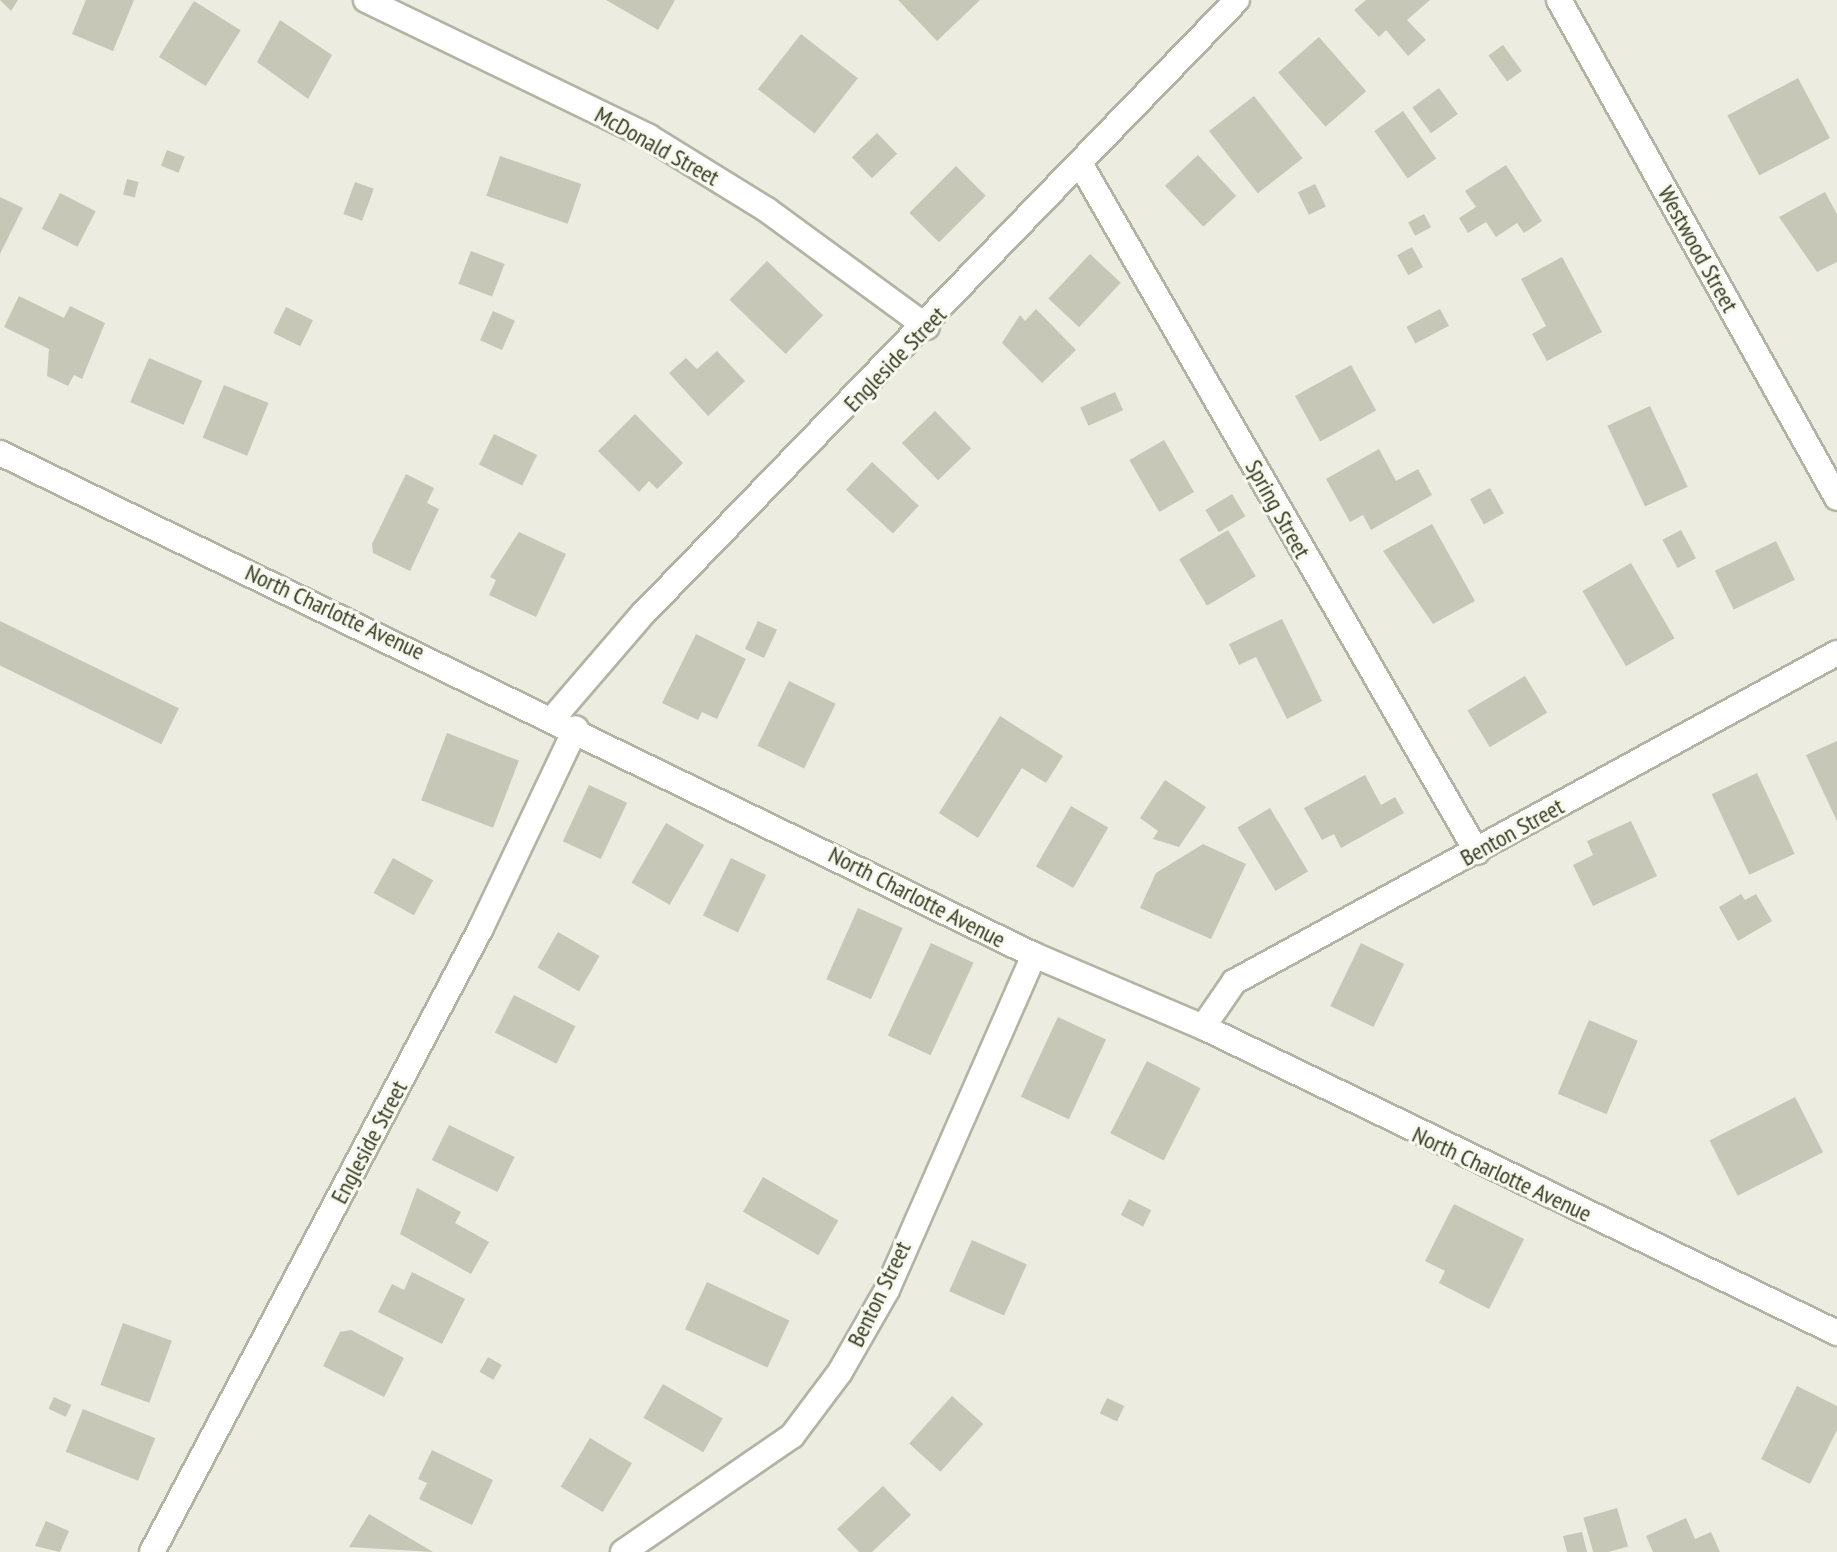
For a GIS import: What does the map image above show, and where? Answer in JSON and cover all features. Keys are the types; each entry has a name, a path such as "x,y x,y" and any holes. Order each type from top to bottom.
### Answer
{"street":[{"name":"McDonald Street","path":"366,0 649,137 767,210 927,327"},
{"name":"Engleside Street","path":"152,1552 481,928 565,723 641,616 927,327 1237,0"},
{"name":"Westwood Street","path":"1559,0 1837,498"},
{"name":"Spring Street","path":"1081,165 1477,852"},
{"name":"North Charlotte Avenue","path":"0,453 565,723 1034,955 1203,1027 1837,1333"},
{"name":"Benton Street","path":"1203,1027 1234,982 1837,653"},
{"name":"Benton Street","path":"623,1552 760,1462 792,1436 840,1372 887,1290 1034,955"}],"building":[{"path":"0,0 18,0 11,11"},
{"path":"86,0 134,0 113,51 72,34"},
{"path":"606,0 675,0 658,30"},
{"path":"898,0 980,0 937,41"},
{"path":"1366,0 1430,0 1407,20 1426,40 1408,56 1386,30 1379,37 1354,10"},
{"path":"194,1 241,30 206,86 159,57"},
{"path":"280,20 332,55 308,99 257,62"},
{"path":"801,34 858,78 815,133 758,89"},
{"path":"1319,37 1366,91 1325,127 1278,72"},
{"path":"1503,45 1522,71 1507,81 1488,56"},
{"path":"1798,78 1830,138 1759,176 1727,116"},
{"path":"1439,88 1458,114 1431,133 1412,107"},
{"path":"1254,96 1303,158 1258,193 1209,131"},
{"path":"1403,111 1436,159 1408,179 1374,131"},
{"path":"877,133 897,154 872,178 852,157"},
{"path":"167,150 185,157 179,173 161,166"},
{"path":"1198,155 1236,196 1203,227 1165,186"},
{"path":"500,156 581,184 568,224 486,196"},
{"path":"1506,165 1542,221 1524,233 1517,223 1496,237 1486,222 1468,233 1459,218 1476,207 1465,191"},
{"path":"956,166 986,196 939,242 909,213"},
{"path":"127,179 139,182 135,197 123,195"},
{"path":"355,182 374,189 362,221 343,214"},
{"path":"1315,184 1326,206 1309,215 1298,192"},
{"path":"1825,192 1837,214 1837,262 1817,272 1779,217"},
{"path":"60,193 96,211 77,247 42,229"},
{"path":"0,197 23,208 0,254"},
{"path":"1424,214 1431,227 1415,236 1408,222"},
{"path":"1412,247 1423,267 1408,275 1397,255"},
{"path":"471,251 505,264 492,297 458,284"},
{"path":"1090,254 1121,283 1079,327 1048,299"},
{"path":"1562,257 1602,332 1547,361 1532,334 1546,326 1521,279"},
{"path":"767,261 823,315 786,354 729,300"},
{"path":"19,296 64,318 70,306 105,323 82,379 74,375 68,386 47,376 49,349 4,327"},
{"path":"286,307 313,320 300,346 273,333"},
{"path":"1036,309 1076,350 1042,383 1002,343 1020,315 1025,321"},
{"path":"1440,309 1449,326 1415,344 1406,327"},
{"path":"493,311 515,321 502,350 480,340"},
{"path":"717,351 745,381 708,416 669,373 686,358 697,369"},
{"path":"149,358 202,381 184,425 130,402"},
{"path":"1351,365 1376,410 1320,442 1295,396"},
{"path":"224,385 269,403 247,456 203,438"},
{"path":"1115,392 1123,410 1088,426 1080,407"},
{"path":"1650,406 1688,487 1645,507 1607,426"},
{"path":"935,411 971,448 938,480 902,443"},
{"path":"635,414 683,463 657,489 649,481 639,492 598,451"},
{"path":"494,434 537,455 522,486 479,465"},
{"path":"1164,440 1194,492 1159,512 1129,460"},
{"path":"1379,449 1396,481 1418,469 1432,495 1371,530 1363,515 1350,522 1326,479"},
{"path":"872,462 919,506 893,533 846,490"},
{"path":"406,474 434,488 427,503 439,509 410,571 373,553 372,544"},
{"path":"1490,488 1504,513 1484,525 1470,499"},
{"path":"1232,494 1245,516 1219,532 1205,510"},
{"path":"1432,524 1475,601 1433,624 1383,551"},
{"path":"1228,530 1256,576 1207,606 1179,559"},
{"path":"1681,530 1696,558 1677,568 1662,540"},
{"path":"519,532 566,554 536,617 489,595 496,580 490,577"},
{"path":"1776,541 1795,580 1734,609 1715,571"},
{"path":"1631,563 1674,638 1626,666 1583,591"},
{"path":"1282,619 1322,701 1287,719 1256,657 1239,665 1229,644"},
{"path":"0,621 179,708 161,744 0,666"},
{"path":"758,621 777,630 764,658 745,649"},
{"path":"696,634 746,659 717,719 702,712 698,720 662,703"},
{"path":"1525,676 1547,713 1490,747 1468,711"},
{"path":"789,681 836,704 804,769 757,746"},
{"path":"1000,716 1063,756 1046,783 1022,768 978,838 939,813"},
{"path":"447,733 519,761 493,828 421,800"},
{"path":"1837,741 1837,821 1806,755"},
{"path":"1757,773 1795,854 1749,875 1712,794"},
{"path":"1365,775 1381,805 1395,797 1404,813 1341,848 1334,834 1322,840 1304,808"},
{"path":"1165,780 1206,807 1179,847 1153,839 1158,831 1140,818"},
{"path":"589,785 627,803 601,859 563,841"},
{"path":"1071,806 1108,828 1073,888 1036,867"},
{"path":"1270,808 1308,871 1276,891 1237,828"},
{"path":"1631,821 1657,876 1593,906 1573,865 1593,855 1587,841"},
{"path":"666,823 704,845 670,905 632,883"},
{"path":"1203,844 1246,864 1211,939 1140,908 1156,873"},
{"path":"393,858 433,880 414,915 374,893"},
{"path":"731,858 766,875 738,933 703,916"},
{"path":"1741,894 1745,900 1756,894 1772,921 1738,941 1719,907"},
{"path":"858,908 903,928 871,999 826,979"},
{"path":"558,932 600,956 579,992 538,968"},
{"path":"931,943 974,963 930,1055 888,1035"},
{"path":"1361,943 1404,964 1373,1027 1330,1006"},
{"path":"514,995 575,1026 556,1064 495,1032"},
{"path":"1058,1017 1106,1039 1069,1119 1021,1097"},
{"path":"1589,1020 1638,1041 1607,1114 1558,1094"},
{"path":"1147,1061 1200,1088 1164,1160 1110,1133"},
{"path":"1795,1097 1823,1152 1738,1196 1709,1141"},
{"path":"449,1125 515,1157 498,1192 432,1160"},
{"path":"763,1177 838,1220 818,1255 743,1212"},
{"path":"417,1188 461,1212 455,1223 489,1242 471,1274 400,1234"},
{"path":"1129,1199 1151,1210 1143,1226 1121,1215"},
{"path":"1454,1204 1524,1239 1489,1309 1439,1283 1445,1271 1425,1261"},
{"path":"972,1240 1027,1264 1004,1316 949,1291"},
{"path":"412,1272 465,1299 442,1344 378,1312 392,1284 404,1290"},
{"path":"707,1282 789,1320 767,1368 685,1329"},
{"path":"123,1323 172,1341 149,1403 100,1385"},
{"path":"351,1330 404,1358 384,1397 323,1366 340,1332"},
{"path":"488,1357 502,1365 493,1380 480,1372"},
{"path":"663,1384 723,1418 703,1452 644,1418"},
{"path":"1797,1386 1837,1406 1837,1430 1810,1484 1761,1459"},
{"path":"952,1396 983,1424 940,1472 909,1444"},
{"path":"54,1397 71,1405 66,1417 49,1409"},
{"path":"1107,1398 1124,1406 1117,1421 1100,1413"},
{"path":"83,1409 155,1438 138,1481 66,1452"},
{"path":"590,1438 632,1463 603,1512 561,1487"},
{"path":"432,1450 493,1480 472,1525 419,1499 427,1483 418,1479"},
{"path":"883,1486 911,1515 872,1552 859,1552 837,1529"},
{"path":"1617,1508 1628,1546 1609,1552 1593,1552 1583,1518"},
{"path":"369,1514 433,1552 349,1547"},
{"path":"1686,1518 1695,1539 1711,1532 1720,1552 1653,1552 1646,1536"},
{"path":"46,1521 69,1531 60,1552 35,1546"},
{"path":"1582,1532 1587,1552 1567,1552 1563,1536"}]}
